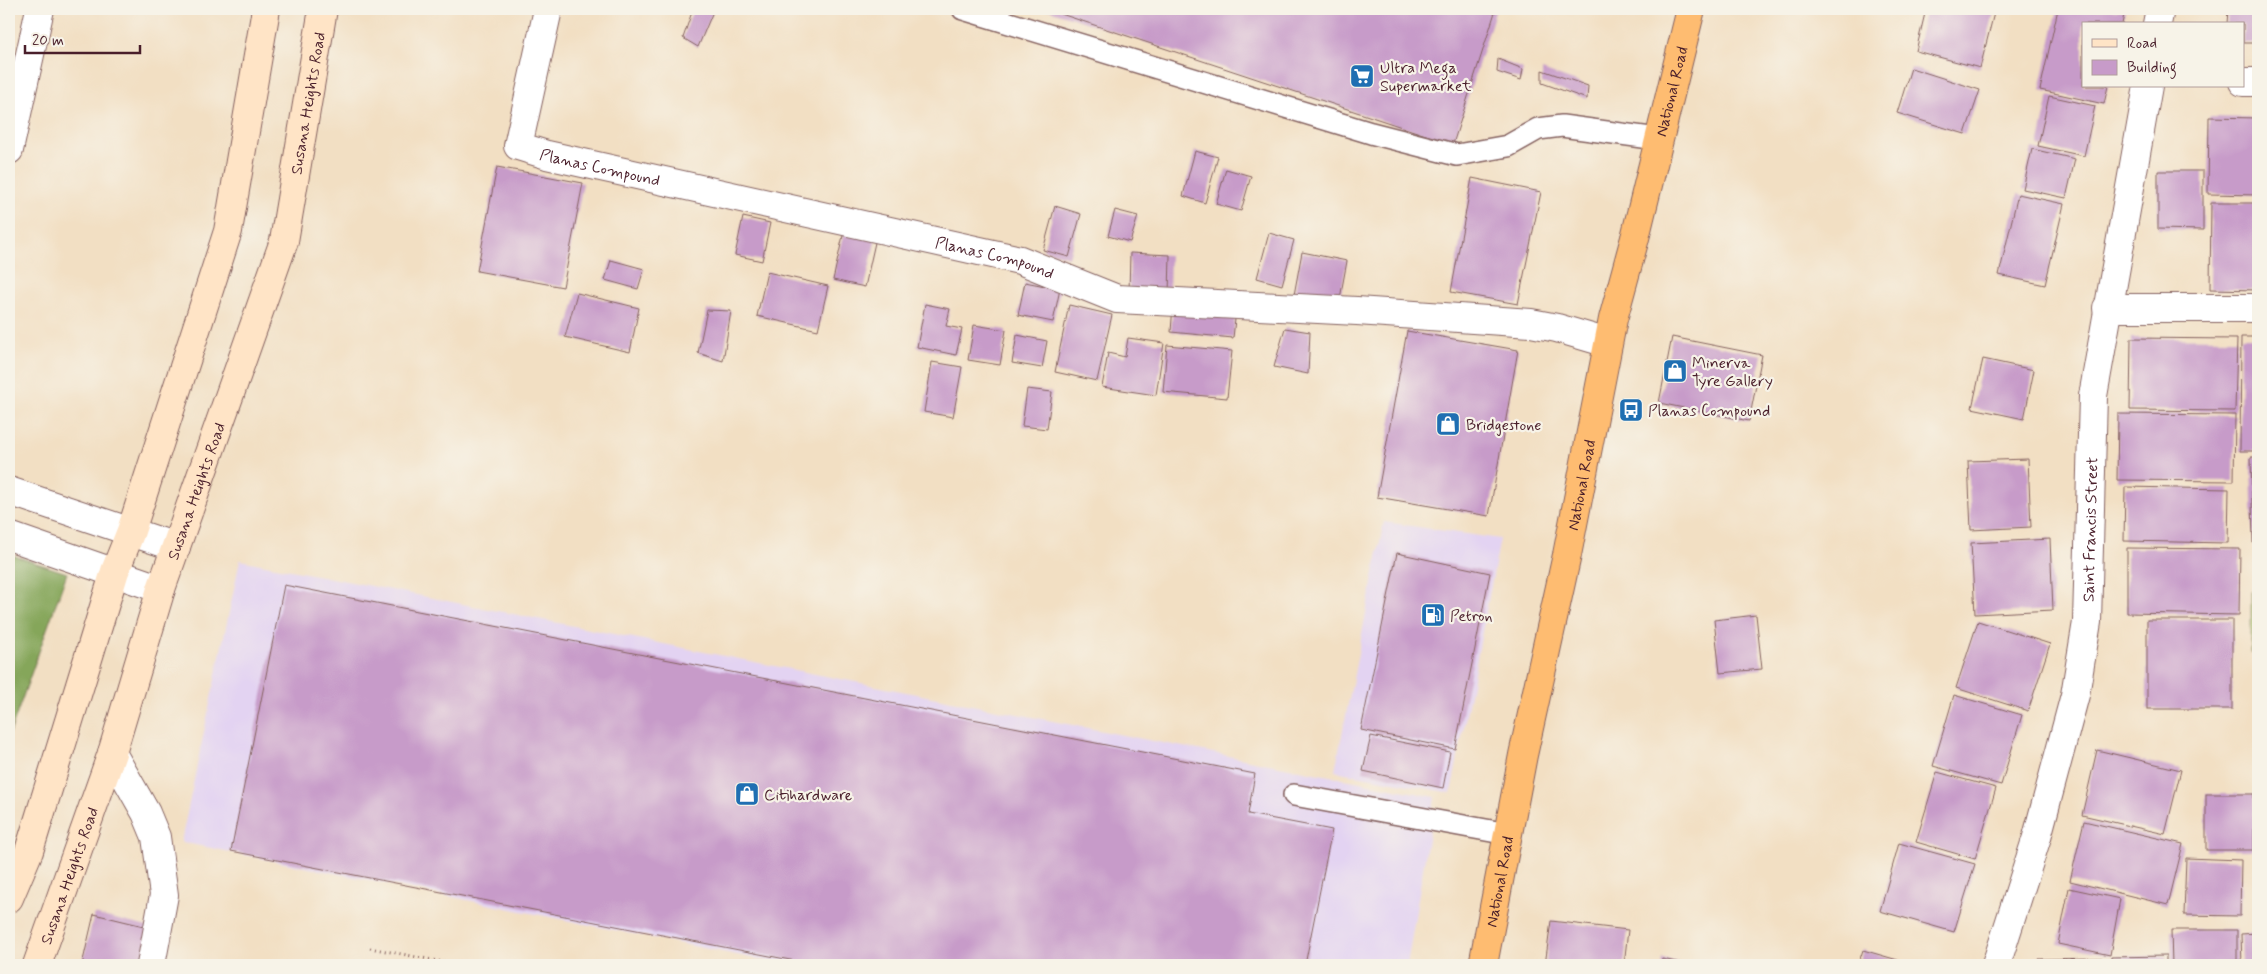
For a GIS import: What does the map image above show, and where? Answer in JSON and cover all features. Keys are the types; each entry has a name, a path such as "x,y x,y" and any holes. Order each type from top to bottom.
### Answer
{"highway":[{"name":"National Road","path":"1483,965 1523,755 1567,555 1608,343 1691,9"}],"main road":[{"path":"9,898 29,851 115,571 131,531 228,231 266,9"},
{"name":"Susana Heights Road","path":"37,965 112,753 161,589 284,241 323,9"}],"street":[{"path":"9,150 40,9"},
{"path":"2157,22 2160,9"},
{"name":"Planas Compound","path":"547,14 518,146 567,160 1020,260 1117,299 1358,311 1531,323 1557,328 1608,343"},
{"path":"2244,82 2258,82"},
{"name":"Saint Francis Street","path":"1996,965 2037,837 2075,696 2087,622 2092,396 2148,88"},
{"path":"2107,308 2258,308"},
{"path":"9,491 176,547"},
{"path":"9,536 115,571 161,589"},
{"path":"112,753 146,813 156,837 164,895 151,965"}],"lane":[{"path":"963,9 1371,133 1457,155 1508,146 1538,129 1562,126 1658,139"},
{"path":"1294,795 1508,834"}],"path":[{"path":"370,948 459,965"}],"shaded area":[{"path":"1384,522 1500,539 1451,793 1335,771"},
{"name":"Citihardware","path":"240,560 1435,797 1407,965 787,965 181,842"}],"green space":[{"path":"9,554 67,573 9,736"},
{"path":"2251,592 2258,592 2258,653 2251,653"},
{"path":"2257,725 2258,921 2256,921"}],"building":[{"path":"693,9 714,9 698,47 683,38"},
{"name":"Ultra Mega Supermarket","path":"1046,9 1496,9 1453,144"},
{"path":"1926,9 1995,9 1980,68 1916,51"},
{"path":"2058,9 2125,10 2122,22 2082,22 2082,88 2108,88 2104,104 2040,90"},
{"path":"2228,9 2258,9 2258,43 2244,43 2244,22 2227,22"},
{"path":"1498,59 1523,69 1521,80 1497,72"},
{"path":"1911,68 1980,90 1965,134 1897,113"},
{"path":"1542,70 1588,86 1587,99 1542,83"},
{"path":"2049,96 2095,106 2084,156 2038,146"},
{"path":"2209,117 2258,118 2258,195 2208,194"},
{"path":"2032,149 2075,159 2066,198 2023,189"},
{"path":"1195,151 1218,157 1205,203 1183,196"},
{"path":"497,167 583,183 563,287 477,271"},
{"path":"1226,169 1251,176 1241,211 1216,204"},
{"path":"2158,171 2203,171 2203,230 2158,229"},
{"path":"1472,178 1541,192 1518,304 1451,292"},
{"path":"2018,194 2064,204 2045,285 1999,275"},
{"path":"2211,203 2258,203 2258,290 2210,289"},
{"path":"1055,206 1081,214 1069,257 1043,250"},
{"path":"1115,210 1138,216 1130,242 1108,236"},
{"path":"743,217 770,223 762,261 735,255"},
{"path":"844,231 876,238 865,287 833,280"},
{"path":"1269,233 1294,240 1282,285 1257,278"},
{"path":"1302,252 1347,261 1339,304 1294,295"},
{"path":"1130,253 1170,255 1169,294 1129,292"},
{"path":"611,260 644,269 638,289 605,280"},
{"path":"767,272 828,286 818,330 757,316"},
{"path":"1025,282 1060,289 1053,322 1018,315"},
{"path":"577,293 639,308 630,352 565,337"},
{"path":"925,304 950,309 946,326 962,329 956,355 917,347"},
{"path":"1069,305 1112,315 1097,381 1055,372"},
{"path":"1173,305 1236,310 1233,338 1171,332"},
{"path":"707,310 731,311 723,361 698,353"},
{"path":"974,325 1006,330 1000,365 968,360"},
{"path":"1285,328 1310,332 1308,374 1274,367"},
{"name":"Bridgestone","path":"1407,331 1518,350 1489,516 1377,497"},
{"path":"1017,335 1047,341 1042,368 1012,363"},
{"path":"1672,337 1762,355 1749,421 1659,403"},
{"path":"2241,337 2258,337 2258,451 2240,451"},
{"path":"1128,338 1164,343 1156,395 1102,387 1108,353 1125,357"},
{"path":"2131,338 2237,339 2235,411 2130,410"},
{"path":"1167,345 1232,351 1227,398 1163,392"},
{"path":"1983,359 2034,370 2024,419 1972,408"},
{"path":"932,362 962,367 953,417 924,412"},
{"path":"1027,389 1052,392 1047,429 1022,426"},
{"path":"2118,414 2235,415 2234,481 2117,480"},
{"path":"2251,457 2258,457 2258,543 2253,543"},
{"path":"2028,459 2031,527 1971,530 1968,461"},
{"path":"2125,487 2229,489 2228,543 2124,541"},
{"path":"2050,539 2053,610 1975,614 1971,543"},
{"path":"2127,548 2240,549 2239,615 2127,613"},
{"name":"Petron","path":"1397,553 1490,573 1455,749 1361,730"},
{"name":"Citihardware","path":"284,585 1255,774 1248,814 1332,830 1305,965 816,965 231,851"},
{"path":"1756,615 1762,669 1720,673 1714,620"},
{"path":"2147,620 2232,620 2232,709 2147,709"},
{"path":"1978,621 2050,644 2028,711 1956,688"},
{"path":"1954,695 2022,715 2001,785 1933,766"},
{"path":"1371,736 1450,752 1443,788 1363,771"},
{"path":"2097,750 2181,770 2165,834 2082,815"},
{"path":"1937,772 1996,788 1975,859 1916,842"},
{"path":"2206,794 2254,794 2254,850 2206,850"},
{"path":"2084,821 2183,844 2168,905 2070,881"},
{"path":"1899,843 1975,864 1954,932 1880,911"},
{"path":"2186,858 2241,860 2240,916 2184,915"},
{"path":"2069,888 2120,899 2110,955 2058,944"},
{"path":"94,914 156,929 147,965 82,965"},
{"path":"1551,921 1628,930 1624,965 1545,965"},
{"path":"2171,930 2237,930 2237,965 2172,965"},
{"path":"2258,933 2258,965 2242,965 2241,934"},
{"path":"1863,950 1915,965 1858,965"},
{"path":"2166,956 2166,965 2111,965 2111,957"},
{"path":"2102,958 2102,965 2039,965 2038,959"},
{"path":"1662,959 1686,964 1686,965 1661,965"}],"place":[{"name":"Ultra Mega Supermarket","path":"1362,76"},
{"name":"Minerva Tyre Gallery","path":"1675,371"},
{"name":"Planas Compound","path":"1631,410"},
{"name":"Bridgestone","path":"1448,424"},
{"name":"Petron","path":"1433,615"},
{"name":"Citihardware","path":"747,794"}]}
